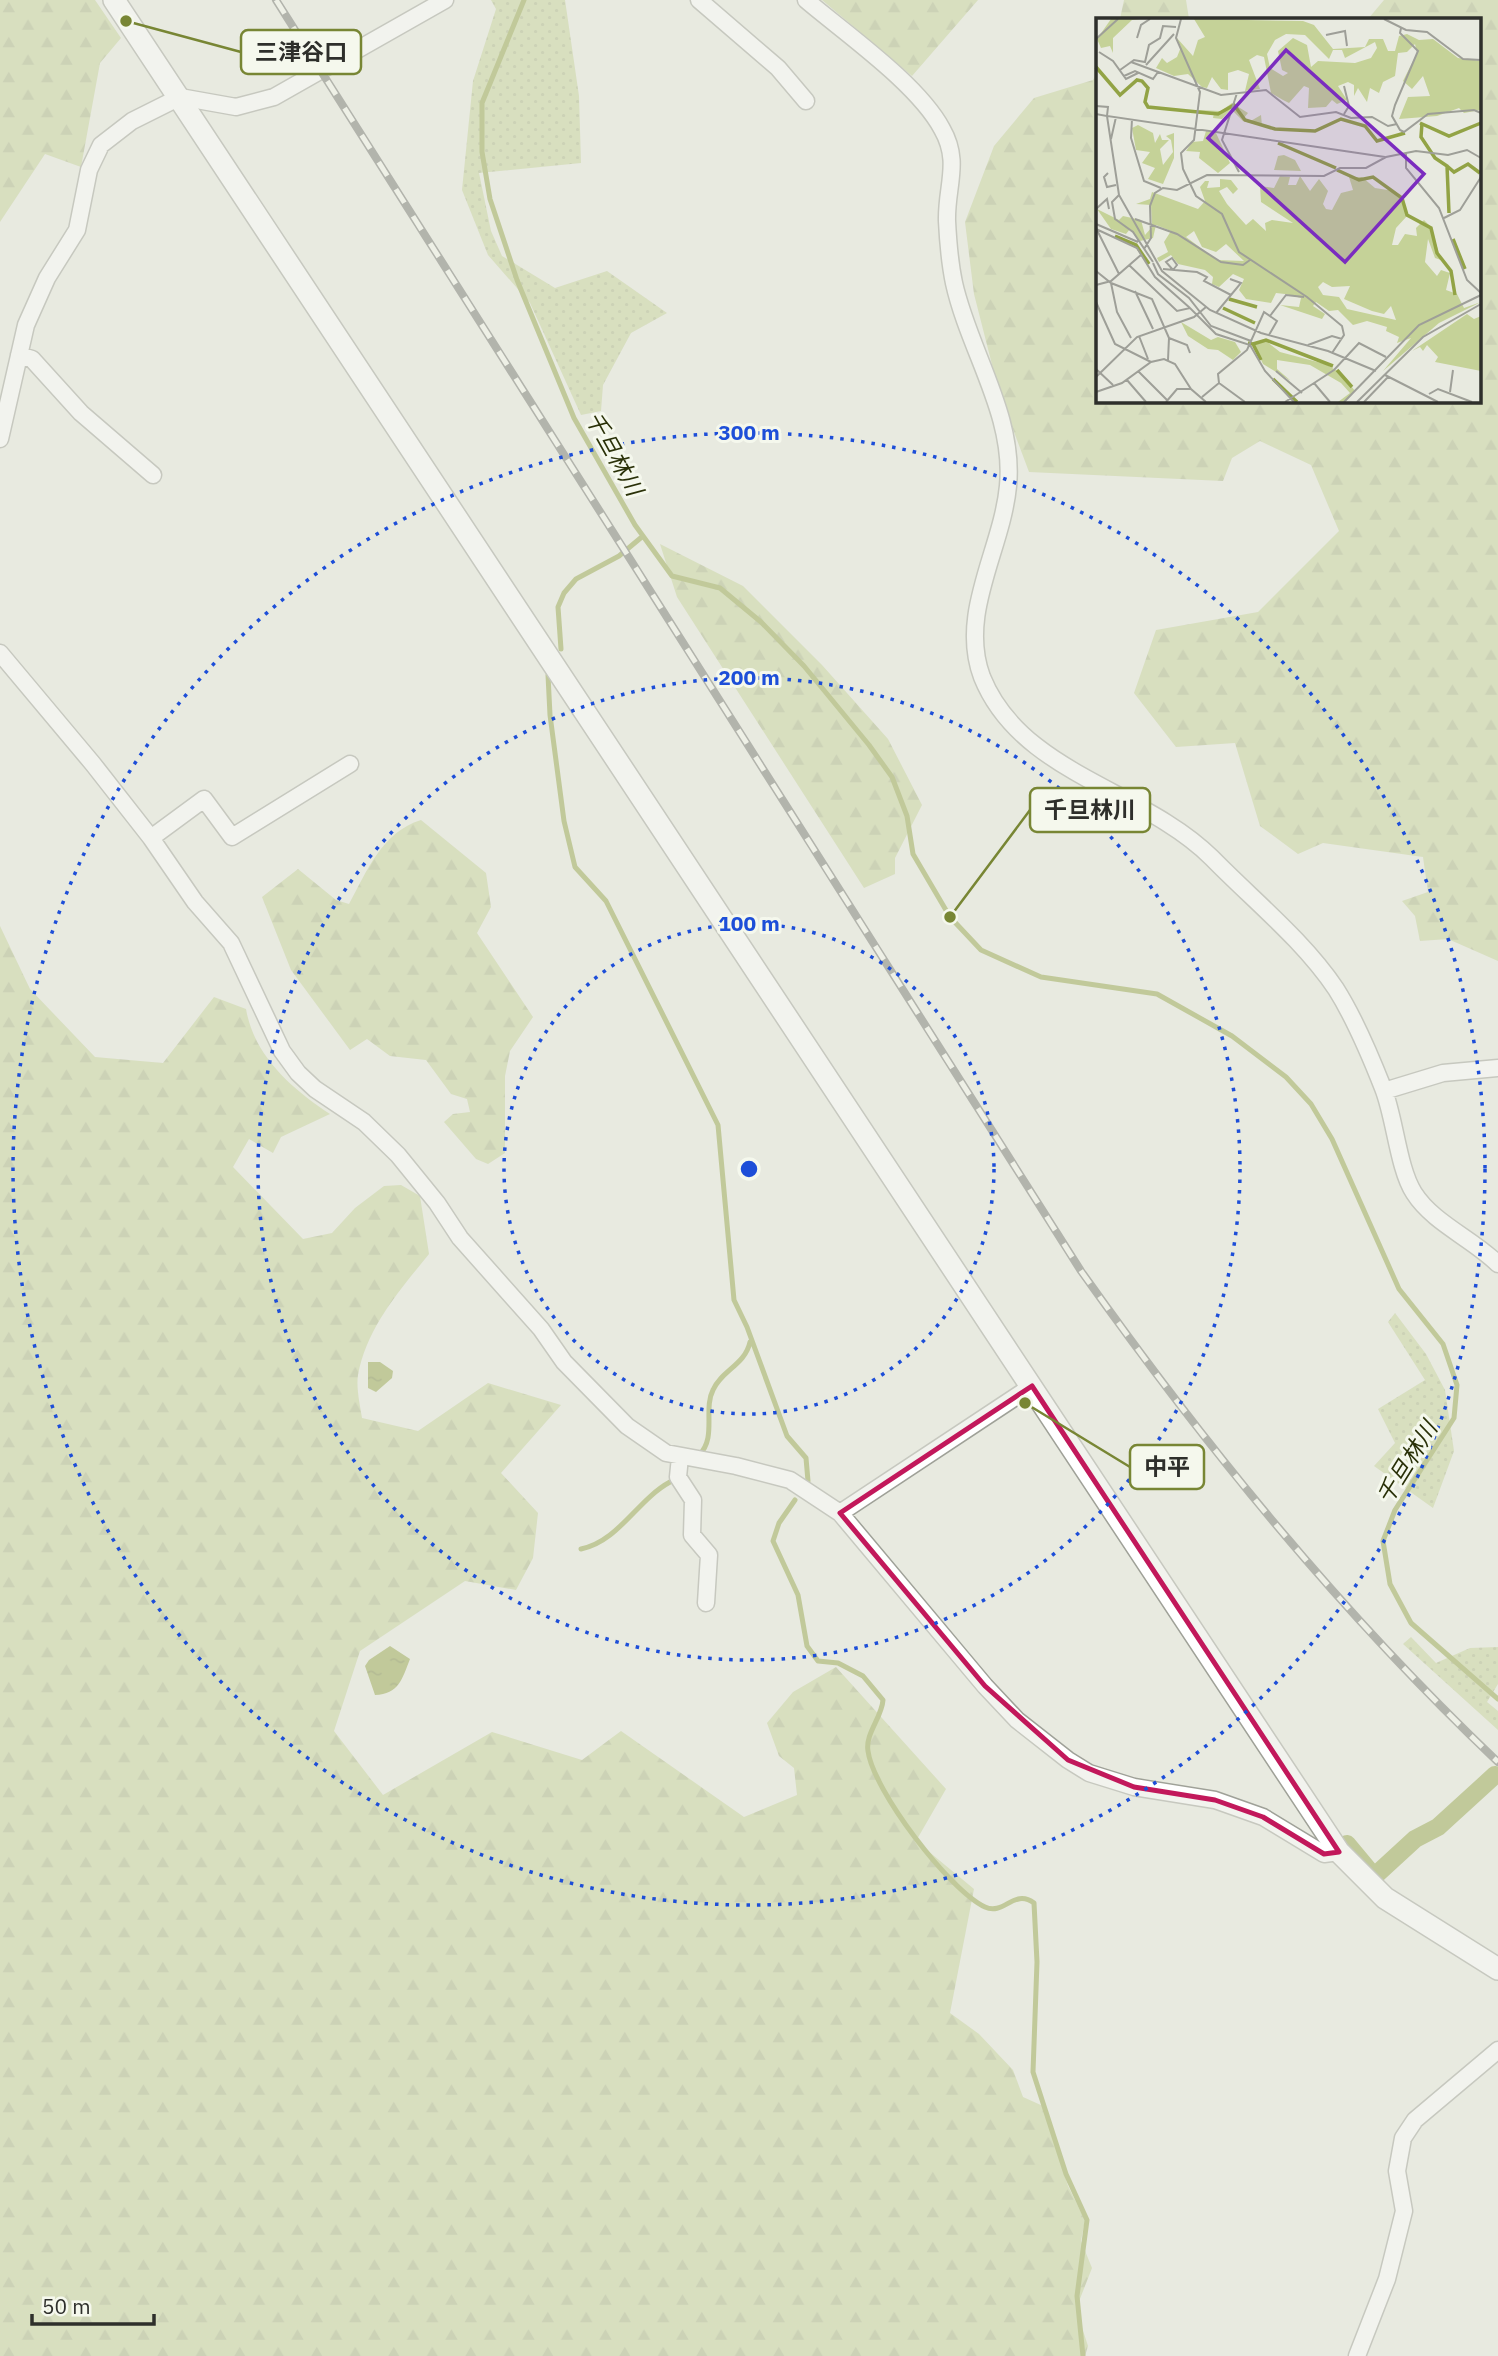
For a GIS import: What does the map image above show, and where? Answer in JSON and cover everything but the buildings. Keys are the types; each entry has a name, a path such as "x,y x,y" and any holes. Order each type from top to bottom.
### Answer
{"street":[{"path":"114,0 1339,1852 1385,1898 1498,1969"},
{"path":"0,439 26,325 42,289 77,230 89,170 101,145 132,121 180,97 236,107 274,97 445,0"},
{"path":"699,0 778,68 806,101"},
{"path":"806,0 920,100 940,125 954,156 947,219 954,284 1002,422 1010,460 1006,508 974,620 973,646 991,696 1020,734 1047,754 1164,821 1204,851 1270,917 1335,989 1384,1091 1412,1191 1425,1207 1498,1264"},
{"path":"19,355 32,359 81,413 153,475"},
{"path":"0,653 151,838 195,902 231,943 277,1042 298,1073 316,1089 364,1122 398,1155 437,1203 460,1238 541,1329 591,1392 650,1445 680,1457 736,1466 790,1480 840,1513 985,1686 1017,1720 1089,1773 1133,1787 1215,1800 1262,1817 1324,1854 1339,1852"},
{"path":"151,838 204,799 232,837 350,764"},
{"path":"1384,1091 1443,1073 1498,1068"},
{"path":"840,1513 1032,1386"},
{"path":"680,1457 678,1477 693,1500 692,1535 709,1555 706,1603"},
{"path":"1357,2356 1387,2279 1404,2211 1397,2171 1403,2138 1415,2120 1498,2050"}],"highlighted area":[{"path":"1032,1386 1339,1852 1324,1854 1263,1817 1215,1800 1134,1787 1068,1760 985,1686 840,1513"}],"green space":[{"path":"0,0 95,0 121,38 100,63 81,167 45,154 0,222"},
{"path":"491,0 565,0 579,96 581,163 479,173 491,231 502,256 555,288 607,271 667,313 631,333 603,385 601,411 581,415 530,303 488,255 462,190 473,81 496,9"},
{"path":"822,0 978,0 912,76"},
{"path":"1124,0 1186,0 1189,18 1120,18"},
{"path":"1384,0 1498,0 1498,961 1448,939 1420,941 1415,916 1402,901 1428,892 1423,857 1323,843 1298,854 1260,826 1235,743 1176,747 1134,693 1156,630 1258,612 1339,531 1311,465 1260,441 1232,458 1223,481 1029,472 999,392 974,294 965,222 994,146 1034,98 1093,80 1096,75 1096,402 1480,402 1480,18 1369,18"},
{"path":"660,544 743,586 822,665 888,739 922,805 895,858 895,874 864,888 677,597"},
{"path":"421,820 486,873 491,907 477,933 533,1017 510,1051 505,1076 505,1153 488,1164 476,1159 444,1122 453,1114 470,1112 467,1099 451,1094 426,1060 390,1056 367,1039 350,1050 291,970 262,897 298,869 336,900 349,904 369,866 386,843 407,826"},
{"path":"0,926 30,989 95,1057 163,1063 214,997 246,1009 257,1042 277,1070 302,1094 330,1114 281,1137 273,1153 249,1139 233,1167 303,1239 332,1233 355,1208 384,1186 401,1185 420,1196 429,1254 386,1310 362,1357 358,1375 358,1397 362,1418 418,1431 488,1383 561,1405 501,1473 538,1513 533,1558 516,1590 465,1581 360,1651 334,1731 383,1795 492,1732 582,1760 621,1731 744,1817 797,1795 794,1768 779,1756 767,1723 793,1692 836,1667 946,1789 916,1841 974,1889 950,2013 979,2034 1013,2070 1023,2097 1043,2106 1068,2186 1085,2220 1081,2241 1092,2268 1076,2309 1088,2346 1085,2356 0,2356"},
{"path":"1395,1313 1426,1354 1445,1390 1454,1451 1433,1508 1374,1466 1395,1443 1378,1409 1425,1380 1388,1322"},
{"path":"1411,1637 1436,1663 1470,1648 1498,1647 1498,1684 1487,1702 1498,1711 1498,1730 1403,1644"}],"water":[{"path":"368,1362 380,1362 393,1371 392,1378 376,1392 368,1388"},
{"path":"390,1646 410,1659 395,1688 375,1695 365,1666 369,1660"}],"waterway":[{"name":"千旦林川","path":"524,0 482,103 482,152 490,199 517,280 574,418 635,525 672,576 720,588 761,622 804,666 869,745 892,777 907,816 913,854 950,917 981,950 1041,977 1157,994 1232,1036 1286,1077 1311,1104 1332,1139 1399,1289 1443,1344 1457,1385 1454,1418 1395,1510 1383,1541 1390,1584 1411,1623 1498,1699"},
{"path":"561,649 558,607 564,593 576,579 619,556 643,536"},
{"path":"548,675 550,715 564,821 575,867 606,901 718,1125 734,1300 747,1327 787,1436 806,1458 808,1481"},
{"path":"699,1455 709,1432 709,1406 713,1390 743,1356 750,1342"},
{"path":"581,1549 606,1538 670,1482"},
{"path":"795,1500 779,1523 773,1541 798,1595 807,1646 818,1661 838,1663 863,1676 883,1700 868,1745 873,1768 883,1789 933,1860 970,1897 992,1909 1021,1899 1034,1903 1037,1962 1033,2072 1066,2174 1087,2220 1077,2296 1083,2356"},
{"path":"1347,1844 1372,1874 1378,1873 1415,1839 1438,1827 1495,1775"}],"railway":[{"path":"276,0 1081,1271 1177,1401 1278,1527 1384,1647 1498,1762"}],"place":[{"name":"三津谷口","path":"126,21"},
{"name":"千旦林川","path":"950,917"},
{"name":"中平","path":"1025,1403"}]}
